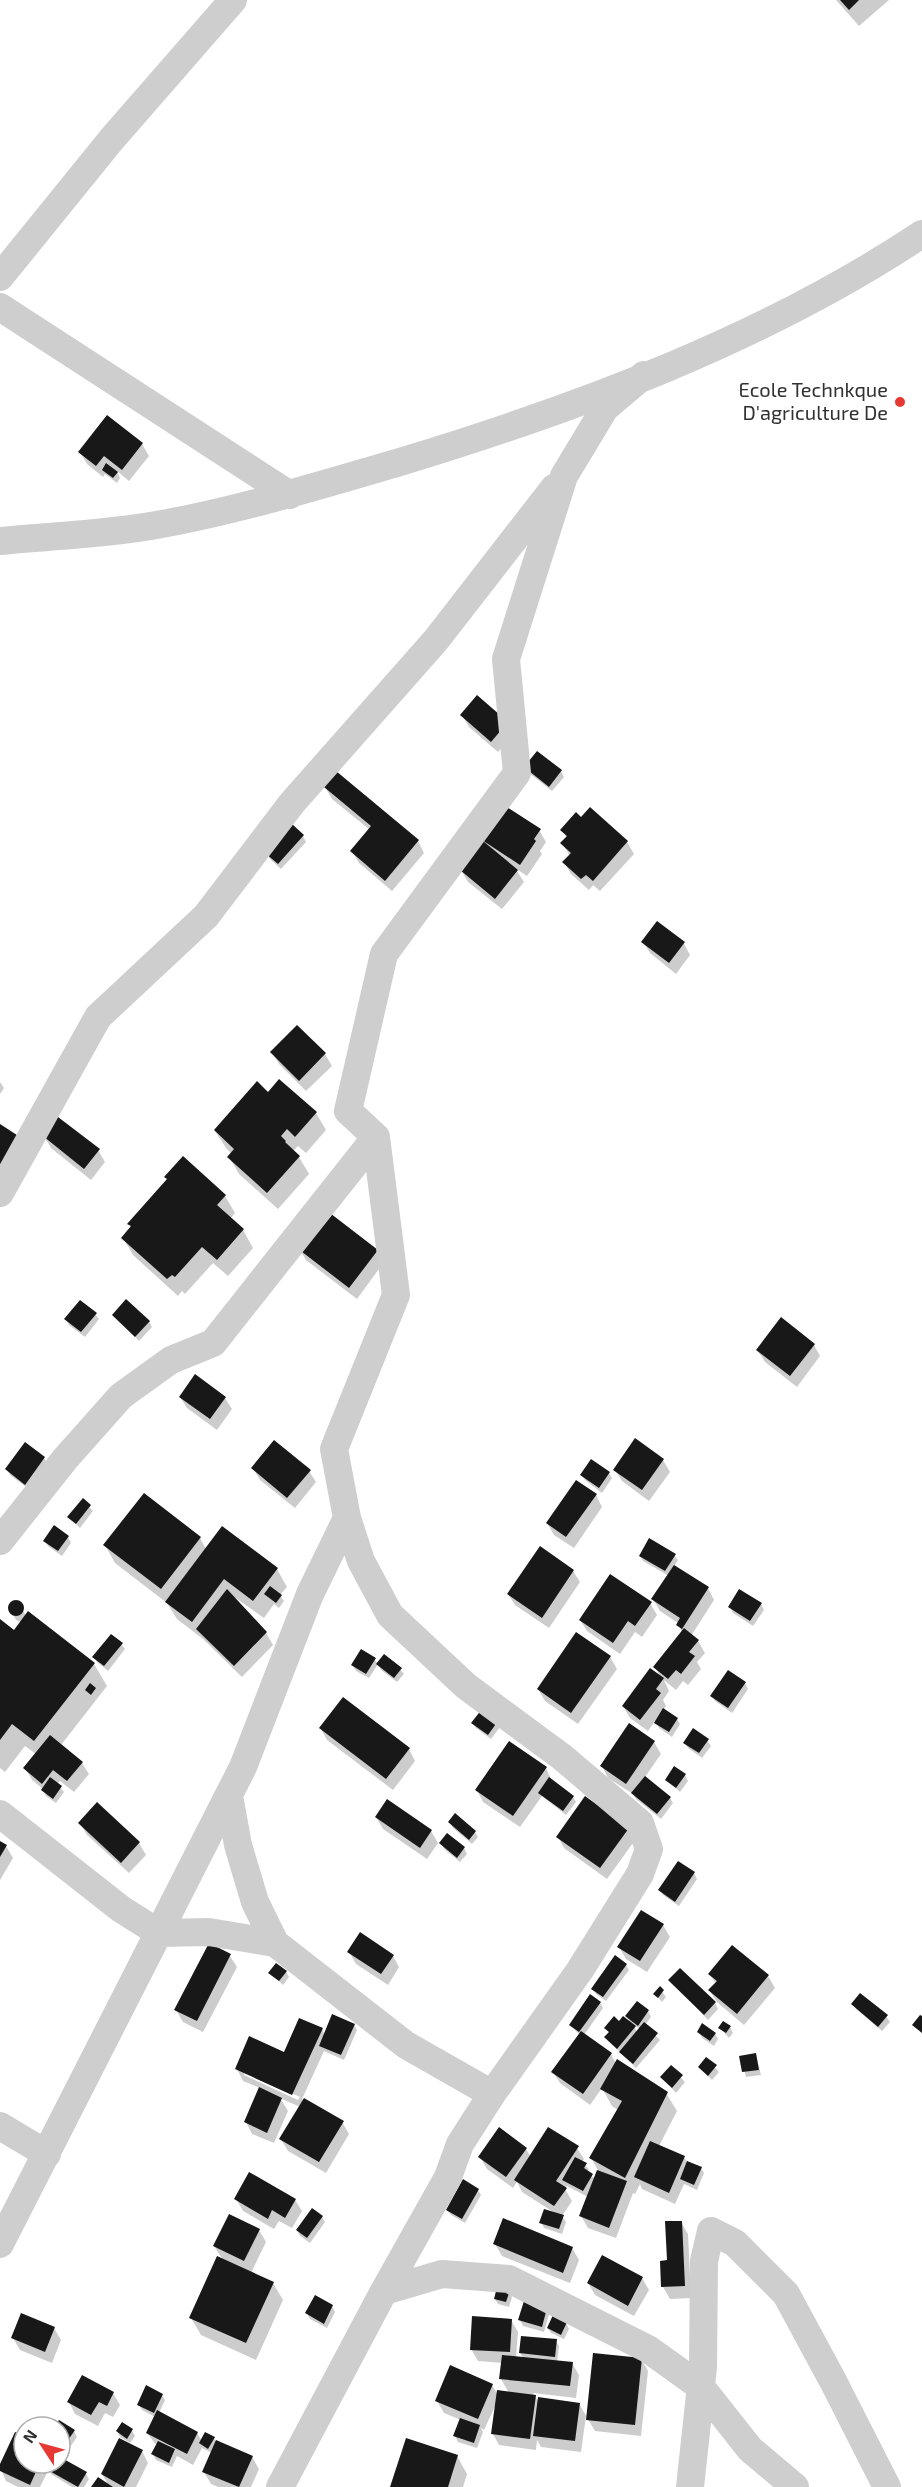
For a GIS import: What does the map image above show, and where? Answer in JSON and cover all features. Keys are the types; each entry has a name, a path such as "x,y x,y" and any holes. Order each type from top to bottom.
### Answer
{"street":[{"path":"0,277 111,140 233,0"},
{"path":"0,541 160,525 290,495 510,428 731,340 876,265 922,234"},
{"path":"0,308 290,495"},
{"path":"0,1193 98,1017 206,916 292,803 436,640 564,476 605,408 644,375"},
{"path":"280,2487 448,2176 460,2144 492,2094 580,1970 640,1874 649,1849 639,1823 562,1757 466,1686 390,1615 361,1561 347,1518 334,1449 396,1295 376,1137 348,1111 384,954 517,773 506,659 564,476"},
{"path":"0,1541 65,1459 121,1396 171,1360 213,1342 376,1137"},
{"path":"0,2244 243,1767 310,1594 347,1518"},
{"path":"229,1796 238,1845 255,1902 276,1943 406,2045 492,2094"},
{"path":"0,1814 121,1909 159,1933 209,1932 276,1943"},
{"path":"0,2126 47,2154"},
{"path":"690,2487 701,2386 704,2260 711,2231 735,2243 786,2294 887,2487"},
{"path":"384,2291 442,2274 509,2279 648,2349 701,2386 750,2449 795,2487"}],"building":[{"path":"840,0 859,0 849,10"},
{"path":"107,415 143,443 122,470 104,456 96,466 78,452"},
{"path":"106,463 118,472 113,478 102,470"},
{"path":"477,695 508,722 491,742 460,715"},
{"path":"537,751 562,770 549,787 524,767"},
{"path":"336,771 419,840 385,881 350,851 371,826 324,787"},
{"path":"502,804 541,829 520,865 479,838"},
{"path":"590,807 628,841 593,881 586,875 581,879 562,862 571,853 560,843 567,836 560,830 576,812 581,817"},
{"path":"292,824 304,835 278,864 265,853"},
{"path":"483,841 518,870 495,899 460,870"},
{"path":"657,921 685,942 669,963 641,942"},
{"path":"297,1025 326,1053 299,1081 270,1052"},
{"path":"279,1079 317,1112 295,1137 287,1129 281,1136 300,1156 267,1193 227,1157 234,1149 214,1130 257,1081 268,1092"},
{"path":"58,1117 100,1149 84,1169 43,1136"},
{"path":"0,1124 20,1137 0,1168"},
{"path":"183,1156 226,1195 217,1205 244,1229 217,1260 202,1247 175,1277 172,1275 167,1279 121,1238 131,1226 127,1224 167,1179 164,1177"},
{"path":"326,1210 378,1250 349,1288 297,1248"},
{"path":"126,1299 150,1321 135,1337 112,1315"},
{"path":"80,1300 97,1313 81,1332 64,1319"},
{"path":"781,1317 815,1344 790,1376 756,1350"},
{"path":"195,1374 226,1397 210,1419 179,1397"},
{"path":"635,1438 664,1459 642,1490 613,1470"},
{"path":"274,1440 311,1470 287,1498 251,1468"},
{"path":"25,1442 45,1457 25,1485 5,1469"},
{"path":"591,1459 610,1472 599,1488 580,1475"},
{"path":"576,1480 597,1494 566,1537 546,1523"},
{"path":"144,1493 201,1537 161,1589 103,1545"},
{"path":"83,1498 91,1505 76,1524 67,1517"},
{"path":"54,1525 69,1536 58,1551 43,1541"},
{"path":"222,1526 278,1568 253,1601 224,1579 192,1622 165,1602"},
{"path":"649,1538 676,1554 665,1571 639,1556"},
{"path":"540,1546 574,1570 542,1618 507,1594"},
{"path":"674,1565 709,1587 682,1629 676,1625 680,1618 651,1599"},
{"path":"610,1574 652,1602 635,1626 628,1621 613,1643 579,1620"},
{"path":"270,1586 282,1595 276,1603 264,1594"},
{"path":"227,1589 267,1632 234,1666 196,1629"},
{"path":"739,1589 762,1603 750,1621 728,1607"},
{"path":"16,1600 24,1608 16,1616 8,1608"},
{"path":"28,1611 95,1663 34,1741 12,1724 0,1740 0,1619 14,1630"},
{"path":"684,1628 699,1640 689,1652 695,1656 681,1674 676,1670 668,1679 653,1667"},
{"path":"576,1632 611,1656 571,1713 537,1689"},
{"path":"111,1634 123,1643 104,1666 92,1657"},
{"path":"361,1649 376,1658 366,1674 351,1665"},
{"path":"384,1654 402,1668 394,1678 376,1664"},
{"path":"650,1668 664,1678 656,1689 661,1693 640,1720 622,1706"},
{"path":"728,1670 746,1682 728,1708 710,1696"},
{"path":"90,1683 96,1688 91,1695 85,1690"},
{"path":"343,1697 410,1748 386,1779 319,1728"},
{"path":"663,1708 678,1718 669,1732 654,1723"},
{"path":"482,1709 498,1721 488,1735 471,1723"},
{"path":"629,1723 655,1741 626,1784 600,1766"},
{"path":"693,1728 709,1739 699,1753 683,1743"},
{"path":"50,1735 83,1762 67,1781 53,1770 42,1784 23,1768"},
{"path":"509,1741 547,1767 513,1816 475,1790"},
{"path":"674,1766 686,1774 676,1788 665,1780"},
{"path":"645,1776 671,1797 657,1814 631,1793"},
{"path":"50,1777 62,1786 53,1799 41,1790"},
{"path":"549,1777 574,1796 563,1811 538,1793"},
{"path":"585,1796 629,1828 600,1868 556,1837"},
{"path":"387,1799 432,1830 420,1848 375,1817"},
{"path":"97,1802 140,1842 121,1863 78,1823"},
{"path":"455,1813 476,1831 469,1840 448,1822"},
{"path":"447,1833 465,1847 457,1858 439,1843"},
{"path":"0,1841 7,1845 0,1857"},
{"path":"678,1861 695,1872 675,1902 658,1890"},
{"path":"641,1910 664,1924 640,1961 617,1947"},
{"path":"360,1932 394,1955 381,1974 347,1952"},
{"path":"209,1943 231,1954 197,2021 174,2010"},
{"path":"732,1945 769,1975 737,2014 708,1990 717,1981 708,1974"},
{"path":"615,1955 627,1964 603,1997 591,1989"},
{"path":"276,1963 287,1971 279,1981 268,1973"},
{"path":"680,1968 716,2002 704,2015 668,1980"},
{"path":"660,1986 664,1990 658,1998 653,1994"},
{"path":"860,1993 888,2015 878,2027 851,2004"},
{"path":"590,1994 601,2002 579,2032 569,2025"},
{"path":"637,2001 649,2010 638,2026 625,2016"},
{"path":"332,2014 355,2024 341,2055 319,2046"},
{"path":"920,2015 922,2016 922,2033 912,2025"},
{"path":"614,2016 619,2021 623,2016 636,2026 617,2049 604,2037 609,2032 604,2028"},
{"path":"299,2018 323,2028 292,2095 235,2069 249,2036 284,2052"},
{"path":"723,2021 731,2026 726,2033 718,2028"},
{"path":"644,2022 658,2033 633,2064 619,2052"},
{"path":"702,2023 716,2033 710,2041 697,2032"},
{"path":"581,2031 612,2053 583,2094 551,2072"},
{"path":"756,2053 759,2070 742,2072 739,2056"},
{"path":"706,2057 717,2065 708,2076 698,2067"},
{"path":"617,2059 668,2092 625,2178 589,2158 622,2101 600,2089"},
{"path":"671,2065 683,2075 672,2088 660,2077"},
{"path":"259,2087 282,2098 267,2133 244,2122"},
{"path":"304,2098 344,2121 319,2162 279,2139"},
{"path":"499,2127 527,2148 506,2177 478,2157"},
{"path":"548,2127 579,2146 556,2181 567,2188 554,2206 514,2180"},
{"path":"650,2141 685,2156 669,2193 634,2177"},
{"path":"575,2157 587,2163 584,2168 593,2174 583,2191 562,2180"},
{"path":"687,2161 702,2167 694,2185 680,2179"},
{"path":"597,2170 627,2181 609,2228 579,2216"},
{"path":"249,2172 296,2199 285,2218 272,2210 268,2219 234,2199"},
{"path":"463,2179 479,2189 462,2219 446,2210"},
{"path":"312,2208 323,2216 307,2238 296,2230"},
{"path":"544,2209 564,2215 559,2229 539,2223"},
{"path":"229,2214 260,2229 244,2261 213,2246"},
{"path":"503,2218 573,2247 563,2273 493,2244"},
{"path":"665,2221 682,2221 685,2286 661,2287 660,2261 667,2260"},
{"path":"602,2255 643,2277 628,2306 587,2283"},
{"path":"217,2256 274,2282 246,2343 189,2318"},
{"path":"497,2287 510,2290 506,2302 494,2299"},
{"path":"315,2295 333,2305 324,2324 305,2313"},
{"path":"524,2301 547,2308 542,2327 518,2320"},
{"path":"21,2313 55,2327 45,2352 11,2338"},
{"path":"553,2315 567,2322 561,2335 547,2328"},
{"path":"472,2316 512,2319 510,2352 470,2350"},
{"path":"521,2336 557,2339 555,2357 519,2353"},
{"path":"593,2353 642,2358 635,2425 586,2420"},
{"path":"502,2355 573,2362 570,2386 499,2379"},
{"path":"450,2365 493,2384 478,2419 435,2401"},
{"path":"82,2375 114,2392 107,2406 99,2402 91,2415 67,2402"},
{"path":"146,2385 163,2394 154,2413 137,2405"},
{"path":"497,2390 536,2395 530,2439 491,2434"},
{"path":"538,2397 580,2403 575,2441 533,2436"},
{"path":"157,2410 198,2432 187,2454 146,2433"},
{"path":"460,2418 480,2425 474,2443 453,2436"},
{"path":"122,2422 133,2429 127,2439 116,2431"},
{"path":"205,2432 215,2437 208,2449 199,2443"},
{"path":"12,2438 12,2475 35,2475 30,2485 0,2471 0,2464"},
{"path":"119,2438 143,2450 124,2487 101,2474"},
{"path":"406,2438 458,2455 448,2487 390,2487"},
{"path":"216,2440 253,2456 239,2487 202,2472"},
{"path":"158,2441 175,2449 169,2463 151,2454"},
{"path":"72,2464 87,2472 78,2487 57,2475 72,2475"},
{"path":"98,2477 113,2487 91,2487"}],"place":[{"name":"Ecole Technkque D'agriculture De","path":"900,402"}]}
